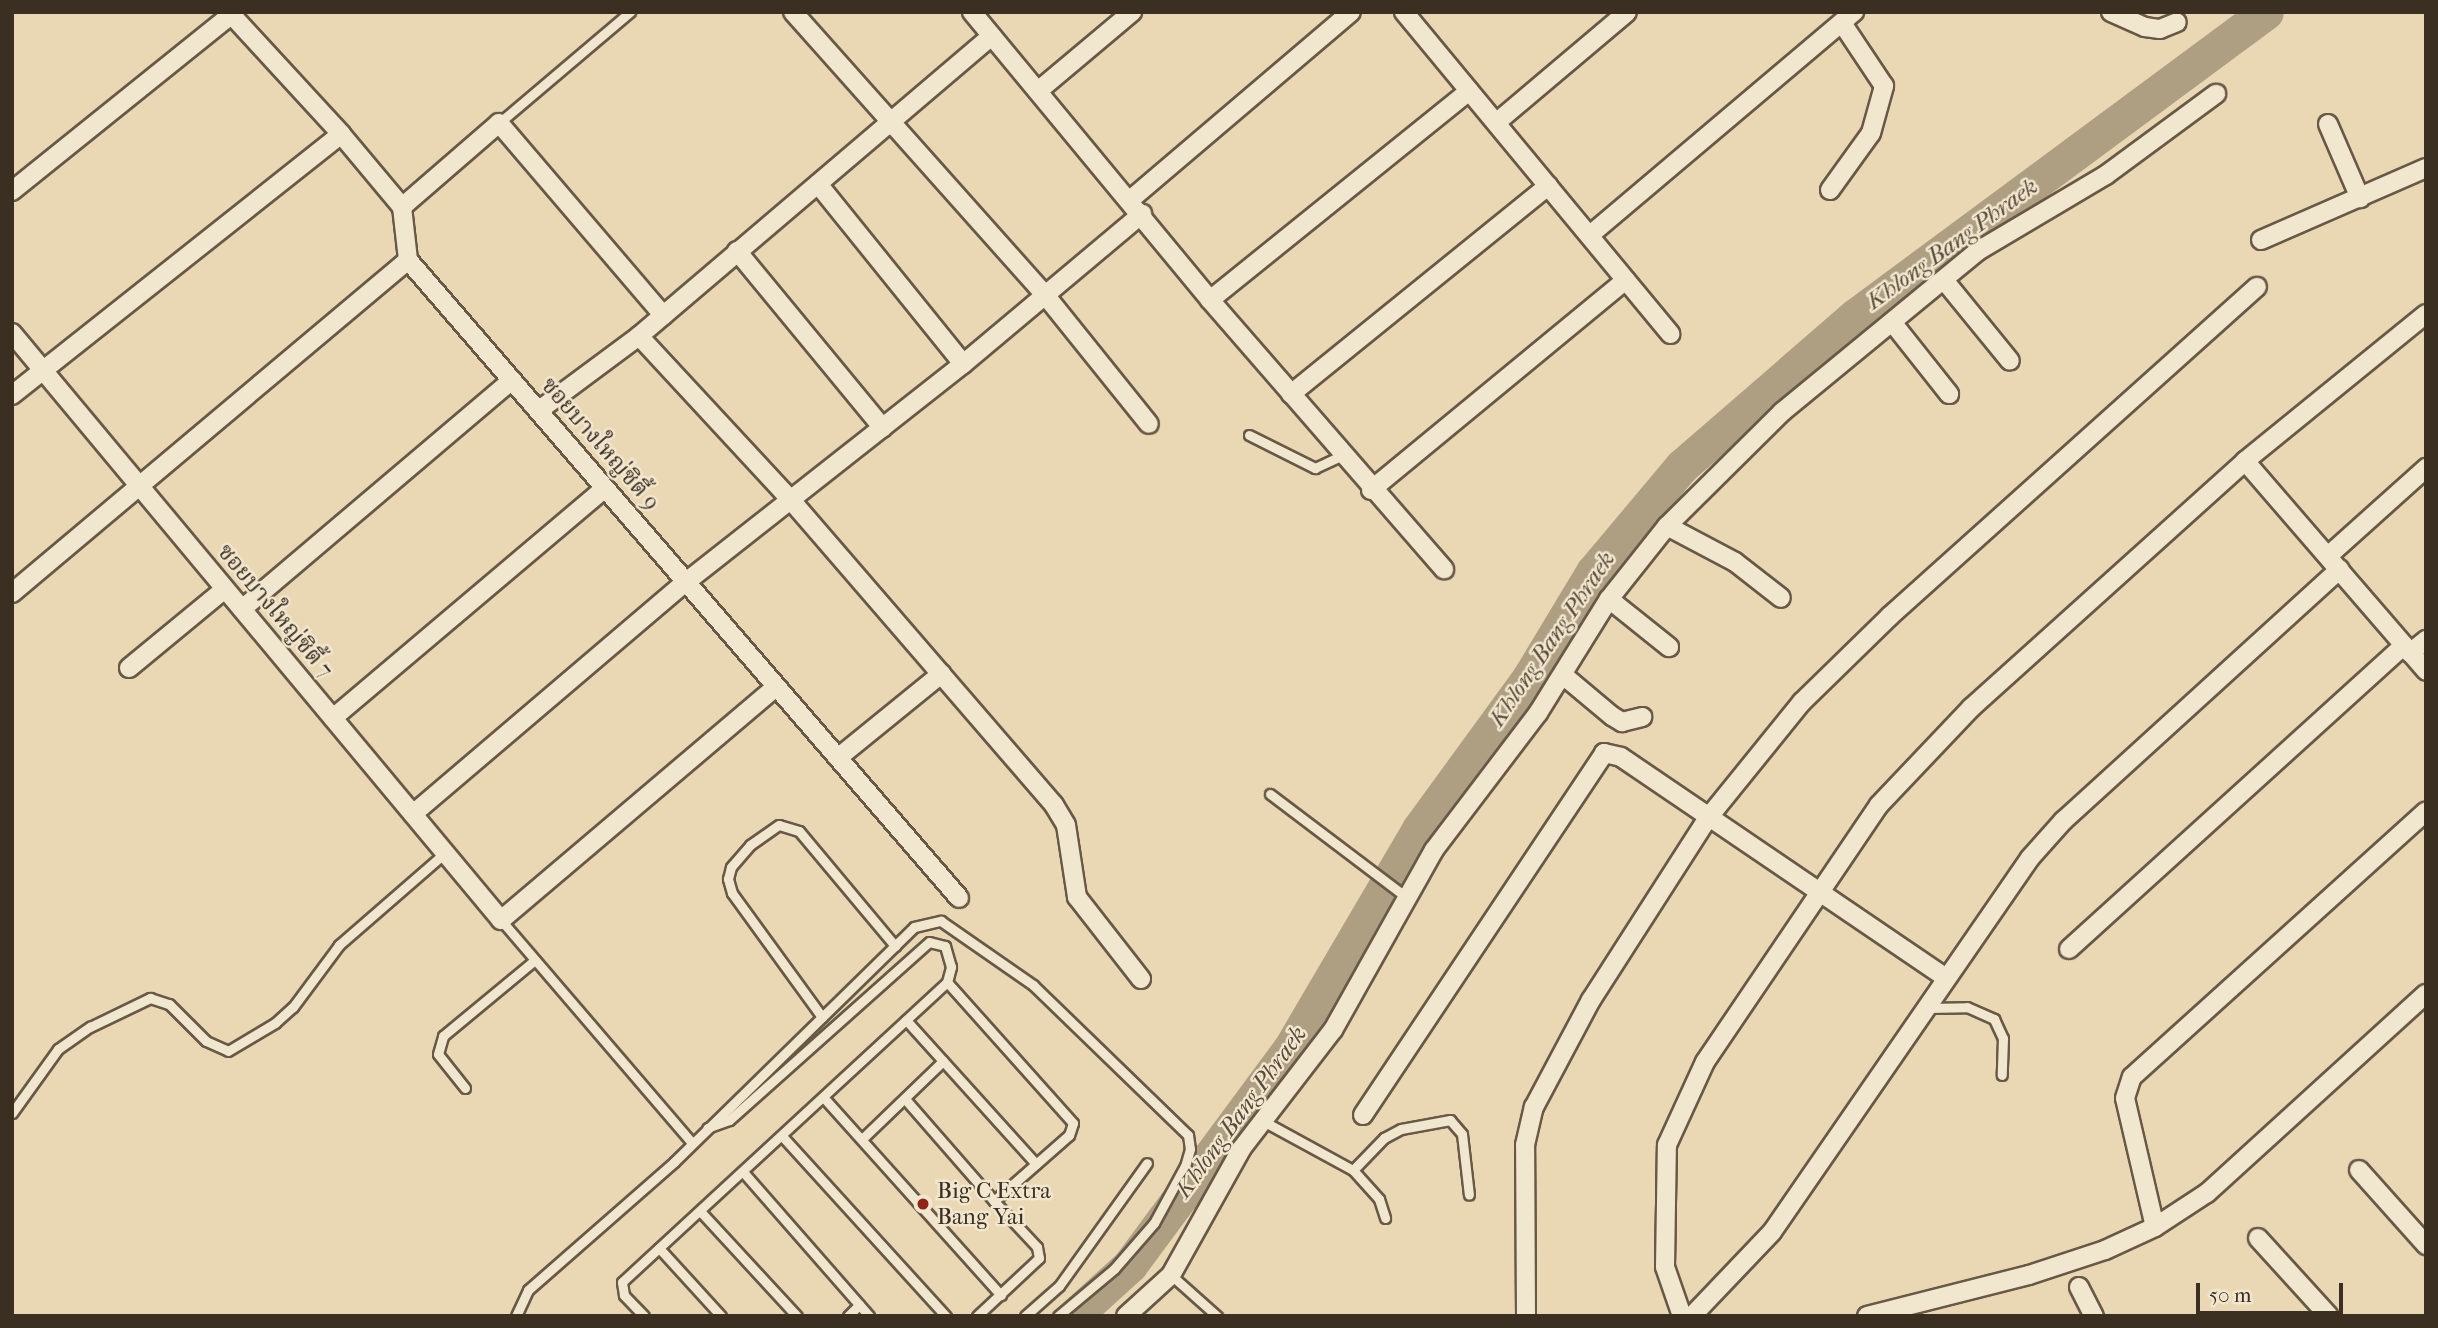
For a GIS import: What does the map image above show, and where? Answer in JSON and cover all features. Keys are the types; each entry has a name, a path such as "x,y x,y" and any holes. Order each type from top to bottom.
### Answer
{"street":[{"path":"793,12 888,122 1046,296 1149,424"},
{"path":"972,12 1142,214 1210,300 1371,489 1444,569"},
{"path":"1038,91 1132,12"},
{"path":"1130,200 1351,12"},
{"path":"1404,12 1670,334"},
{"path":"1497,122 1627,12"},
{"path":"2111,12 2146,27 2160,29 2177,22"},
{"path":"12,191 232,13 341,134 402,207 408,260 12,593"},
{"path":"1590,235 1847,16 1884,86 1871,133 1830,190"},
{"path":"538,411 639,336 992,36"},
{"path":"1210,300 1469,90"},
{"path":"1126,1316 1171,1275 1228,1171 1333,1030 1401,894 1563,675 1609,598 1667,526 1782,412 1978,251 2106,175 2216,94"},
{"path":"402,207 499,122 663,315"},
{"path":"2328,124 2360,198"},
{"path":"12,395 341,134"},
{"path":"2261,240 2426,168"},
{"path":"818,184 963,363"},
{"path":"1292,394 1548,186"},
{"path":"413,814 686,582 883,428 1142,214"},
{"path":"737,251 883,428"},
{"name":"ซอยบางใหญ่ซิตี้ 9","path":"408,260 959,898"},
{"path":"1944,279 2010,362"},
{"path":"1371,489 1626,280"},
{"path":"1526,1316 1525,1145 1534,1107 1591,1000 1709,818 1802,702 1889,616 2257,287"},
{"path":"1682,1316 1665,1267 1667,1145 1705,1062 1879,804 1929,750 2245,461 2426,314"},
{"path":"1892,322 1949,394"},
{"name":"ซอยบางใหญ่ซิตี้ 7","path":"12,333 501,920"},
{"path":"639,336 790,499 1054,805 1066,825 1077,897 1141,979"},
{"path":"242,608 512,380"},
{"path":"2245,461 2426,671"},
{"path":"1692,1316 1772,1233 1995,905 2063,821 2334,563 2426,468"},
{"path":"333,718 605,488"},
{"path":"1667,526 1735,562 1781,598"},
{"path":"130,668 225,589"},
{"path":"1609,598 1669,648"},
{"path":"2069,949 2407,649 2426,640"},
{"path":"839,757 941,674"},
{"path":"1563,675 1622,722 1642,716"},
{"path":"501,920 776,687"},
{"path":"1363,1115 1597,759 1604,753 1621,757 1945,977"},
{"path":"2155,1227 2125,1098 2133,1077 2426,811"},
{"path":"1867,1316 2029,1275 2105,1250 2155,1227 2207,1194 2426,994"},
{"path":"2359,1170 2426,1245"},
{"path":"2258,1238 2329,1316"},
{"path":"2079,1287 2094,1316"}],"lane":[{"path":"499,122 630,12"},
{"path":"1249,435 1315,468 1343,455"},
{"path":"1270,794 1375,871 1401,894"},
{"path":"822,1017 732,893 727,879 731,867 750,845 779,825 799,831 895,946"},
{"path":"12,1113 58,1049 90,1027 150,998 169,1004 206,1041 228,1051 275,1023 293,1007 339,945 445,853"},
{"path":"501,920 691,1142"},
{"path":"516,1316 528,1290 674,1163 703,1129 914,928 941,921 981,945 1033,985 1188,1135 1190,1149 1185,1166 1154,1223 1114,1269 1058,1316"},
{"path":"644,1316 624,1295 622,1282 744,1173 947,982 951,967 945,946 929,943 729,1120 703,1129"},
{"path":"465,1088 438,1054 443,1036 535,960"},
{"path":"947,982 1069,1113 1073,1123 1069,1135 994,1201"},
{"path":"1926,1008 1967,1007 1994,1019 2003,1038 2002,1075"},
{"path":"906,1020 1036,1164"},
{"path":"863,1138 943,1061"},
{"path":"824,1098 863,1138 1002,1295"},
{"path":"905,1099 1040,1254 1037,1262 977,1316"},
{"path":"1353,1170 1384,1138 1401,1129 1450,1120 1462,1134 1469,1195"},
{"path":"1263,1121 1353,1170 1378,1199 1385,1219"},
{"path":"782,1136 946,1316"},
{"path":"1025,1316 1059,1286 1147,1163"},
{"path":"744,1173 869,1316"},
{"path":"700,1211 797,1316"},
{"path":"659,1248 721,1316"},
{"path":"1171,1275 1217,1316"},
{"path":"848,1316 859,1305"}],"waterway":[{"name":"Khlong Bang Phraek","path":"1074,1316 1130,1265 1290,1049 1419,829 1529,678 1593,572 1682,466 1855,316 2266,12"}],"place":[{"name":"Big C Extra Bang Yai","path":"923,1204"}]}
